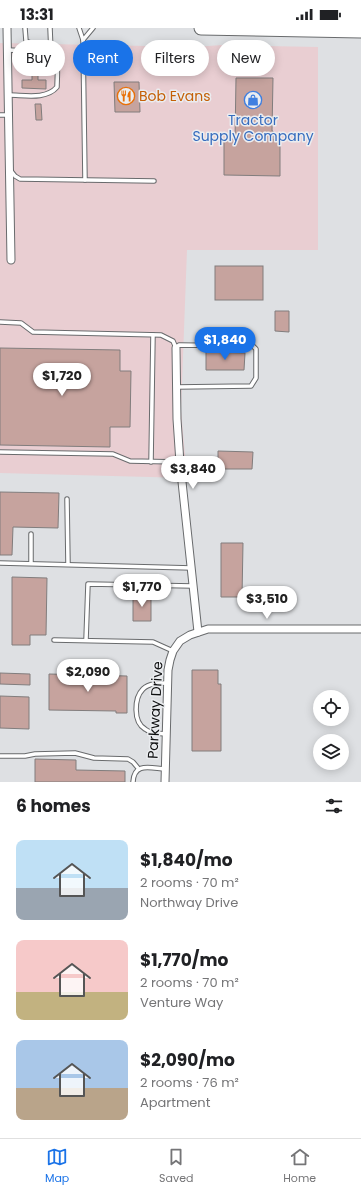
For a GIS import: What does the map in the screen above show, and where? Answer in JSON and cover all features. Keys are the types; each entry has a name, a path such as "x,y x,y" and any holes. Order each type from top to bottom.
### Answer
{"highway":[{"path":"201,28 361,31"}],"street":[{"path":"7,28 11,260"},
{"path":"176,348 177,419 180,462 198,632 208,629 361,629"},
{"name":"Parkway Drive","path":"165,782 168,670 173,651 180,641 198,632"}],"lane":[{"path":"25,28 26,40"},
{"path":"50,28 50,40"},
{"path":"79,28 83,40"},
{"path":"83,40 93,28"},
{"path":"8,50 12,50"},
{"path":"9,95 43,96 53,92 57,87 57,76"},
{"path":"84,76 85,180"},
{"path":"0,115 9,114"},
{"path":"10,170 20,179 154,181"},
{"path":"0,322 21,323 33,332 161,335 173,341 176,348 179,345 253,346 256,349 256,378 251,386 177,387"},
{"path":"151,462 153,335"},
{"path":"0,452 113,454 130,461 180,462"},
{"path":"67,499 68,564"},
{"path":"31,534 31,563"},
{"path":"0,563 192,568"},
{"path":"86,640 88,584 193,586"},
{"path":"54,640 152,642 173,651"},
{"path":"166,734 154,733 145,730 140,725 137,717 137,708 138,695 144,688 152,684 167,682"},
{"path":"0,756 75,753 94,758 128,760 133,762 138,768"},
{"path":"138,768 165,769"},
{"path":"133,782 133,775 138,768"}],"shaded area":[{"path":"0,43 12,43 12,76 65,76 65,44 73,44 73,76 133,76 133,46 141,46 141,76 209,76 209,46 217,45 217,76 275,76 275,46 318,47 318,250 187,250 181,410 187,478 0,473"}],"building":[{"path":"32,76 38,76 38,80 46,80 46,89 22,88 22,80 32,80"},
{"path":"236,78 273,78 272,131 273,140 280,140 280,176 224,175 224,139 235,139"},
{"path":"114,82 139,82 140,112 115,112"},
{"path":"35,104 41,104 42,120 36,120"},
{"path":"215,266 263,266 263,300 215,300"},
{"path":"275,311 289,311 289,332 275,331"},
{"path":"0,348 120,350 120,371 131,371 130,427 110,427 110,447 0,445"},
{"path":"206,352 245,353 244,370 206,370"},
{"path":"218,451 253,452 252,469 218,469"},
{"path":"0,492 59,493 58,528 13,527 12,555 0,555"},
{"path":"221,543 243,543 242,597 221,597"},
{"path":"12,577 47,578 46,635 30,635 30,645 12,645"},
{"path":"133,594 151,595 151,621 133,621"},
{"path":"192,670 218,670 218,684 221,684 221,751 192,751"},
{"path":"0,673 30,674 30,685 0,684"},
{"path":"49,674 127,676 127,713 116,713 116,711 49,710"},
{"path":"0,696 29,697 29,729 0,728"},
{"path":"35,759 76,760 76,770 125,771 125,782 35,782"}],"place":[{"name":"Bob Evans","path":"126,96"},
{"name":"Tractor Supply Company","path":"253,100"}]}
